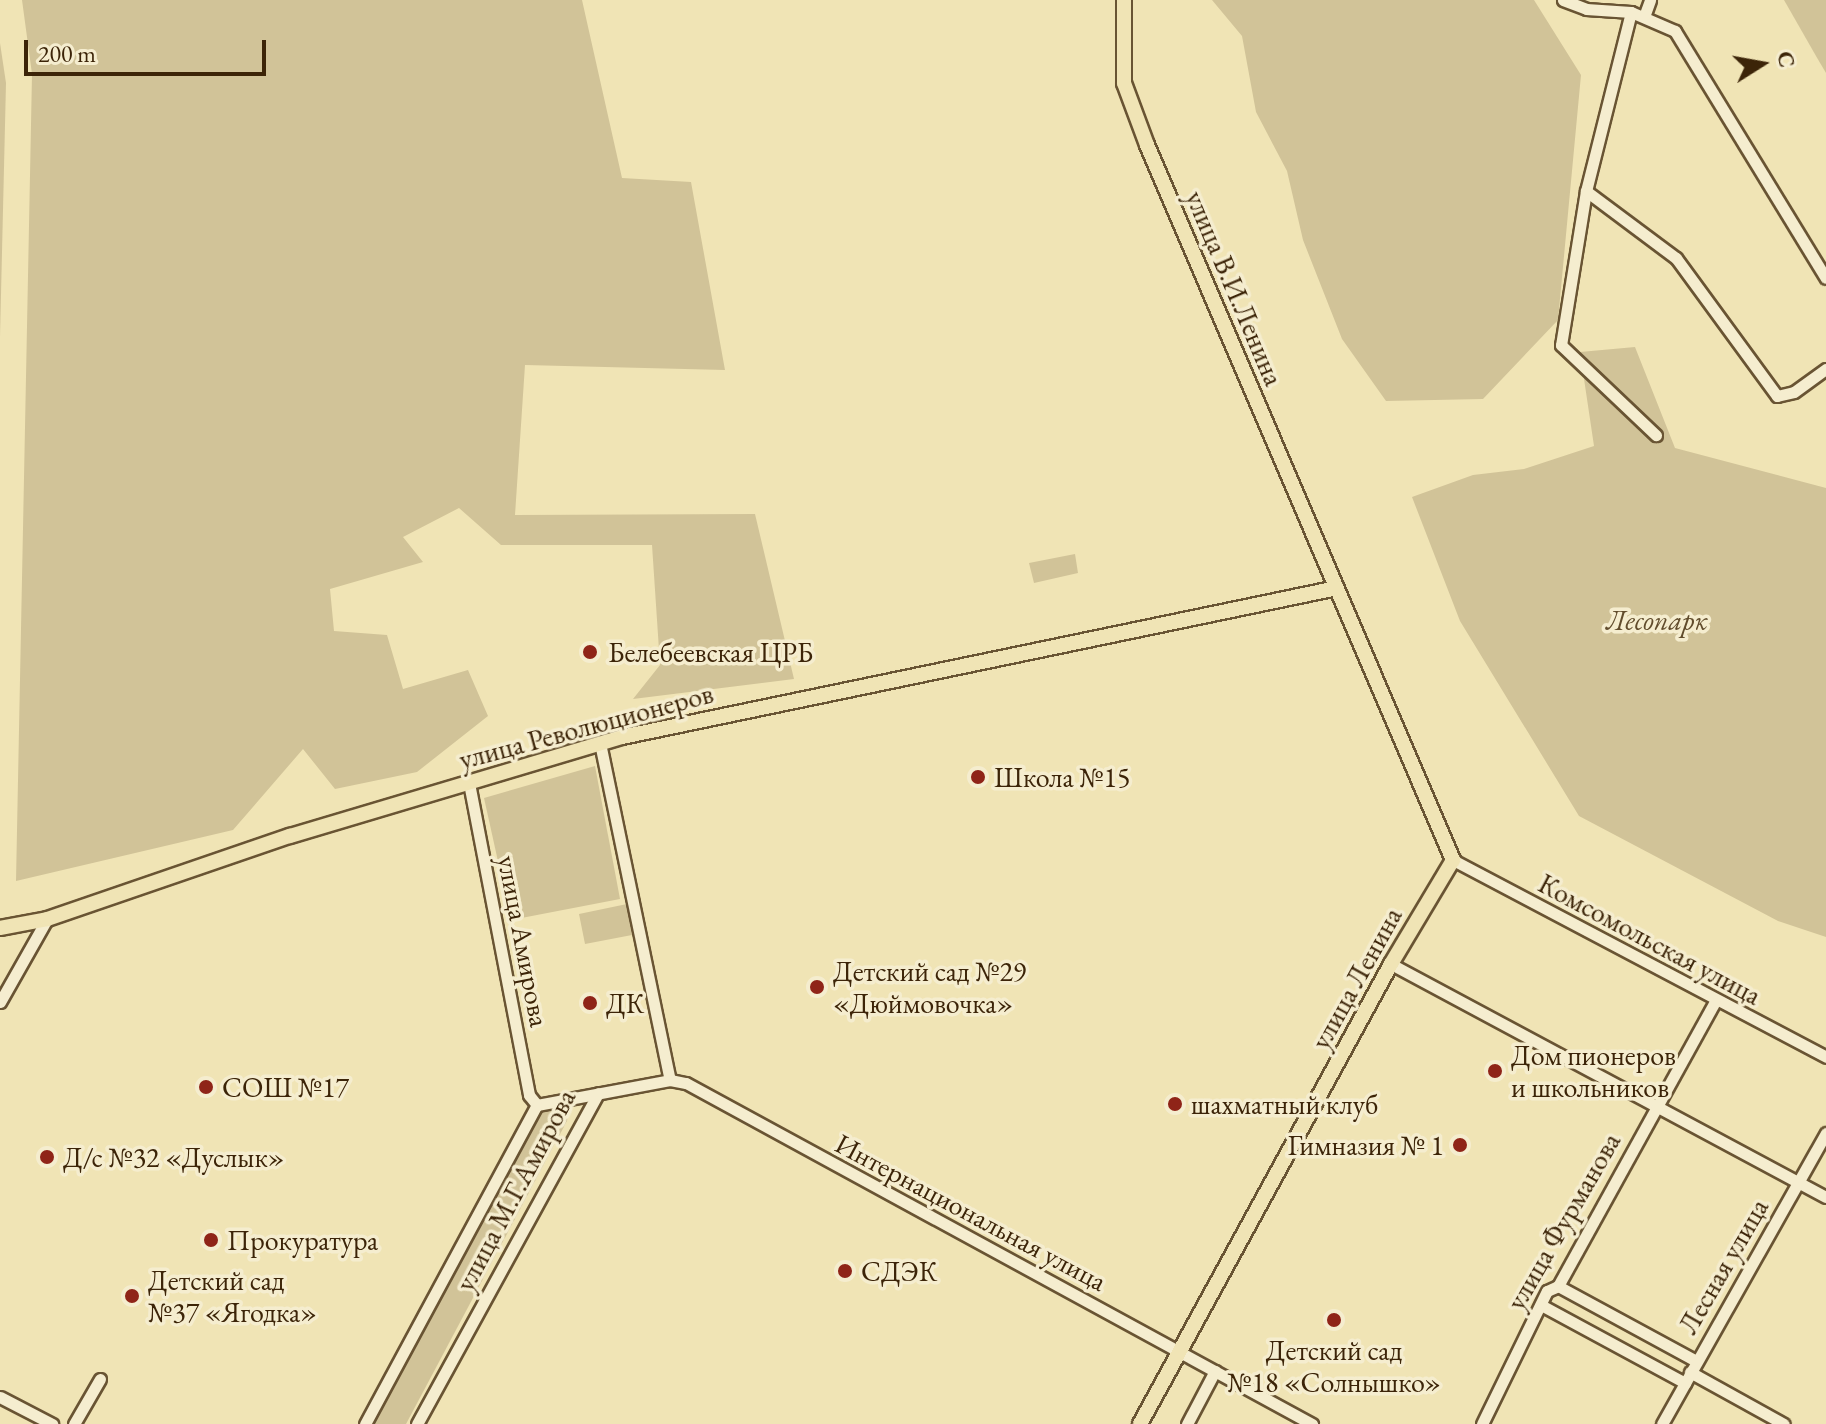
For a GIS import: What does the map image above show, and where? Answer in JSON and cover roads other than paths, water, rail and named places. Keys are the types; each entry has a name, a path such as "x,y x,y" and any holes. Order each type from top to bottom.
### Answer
{"main road":[{"name":"улица В.И.Ленина","path":"1124,0 1124,83 1183,238 1337,588"},
{"name":"улица Революционеров","path":"0,928 47,919 290,836 600,743 1337,588"},
{"path":"1337,588 1453,860"},
{"name":"улица Ленина","path":"1140,1424 1391,964 1453,860"}],"street":[{"path":"1563,0 1586,9 1645,14 1675,31 1826,278"},
{"path":"1645,14 1650,0"},
{"path":"1631,12 1586,191 1561,345 1656,435"},
{"path":"1586,191 1676,258 1777,396 1794,392 1826,369"},
{"path":"598,1093 670,1080 600,743"},
{"name":"улица Амирова","path":"469,783 529,1095 537,1105"},
{"name":"Комсомольская улица","path":"1453,860 1714,1003 1826,1057"},
{"path":"0,1002 47,919"},
{"path":"1391,964 1826,1197"},
{"name":"улица Фурманова","path":"1482,1424 1547,1291 1558,1286 1714,1003"},
{"name":"Интернациональная улица","path":"670,1080 686,1083 1312,1424"},
{"name":"улица М.Г.Амирова","path":"365,1424 537,1105 598,1093"},
{"name":"улица М.Г.Амирова","path":"417,1424 598,1093"},
{"name":"Лесная улица","path":"1662,1424 1826,1133"},
{"path":"1558,1286 1690,1372 1784,1424"},
{"path":"1541,1305 1690,1372"},
{"path":"1187,1424 1215,1371"},
{"path":"74,1424 100,1379"},
{"path":"0,1397 52,1424"}],"place":[{"name":"Белебеевская ЦРБ","path":"590,652"},
{"name":"Школа №15","path":"978,777"},
{"name":"Детский сад №29 «Дюймовочка»","path":"817,987"},
{"name":"ДК","path":"590,1003"},
{"name":"Дом пионеров и школьников","path":"1495,1071"},
{"name":"СОШ №17","path":"206,1087"},
{"name":"шахматный клуб","path":"1175,1104"},
{"name":"Гимназия № 1","path":"1460,1145"},
{"name":"Д/с №32 «Дуслык»","path":"47,1157"},
{"name":"Прокуратура","path":"211,1240"},
{"name":"СДЭК","path":"845,1271"},
{"name":"Детский сад №37 «Ягодка»","path":"132,1296"},
{"name":"Детский сад №18 «Солнышко»","path":"1334,1320"}],"park label":[{"name":"Лесопарк","path":"1657,620"}]}
